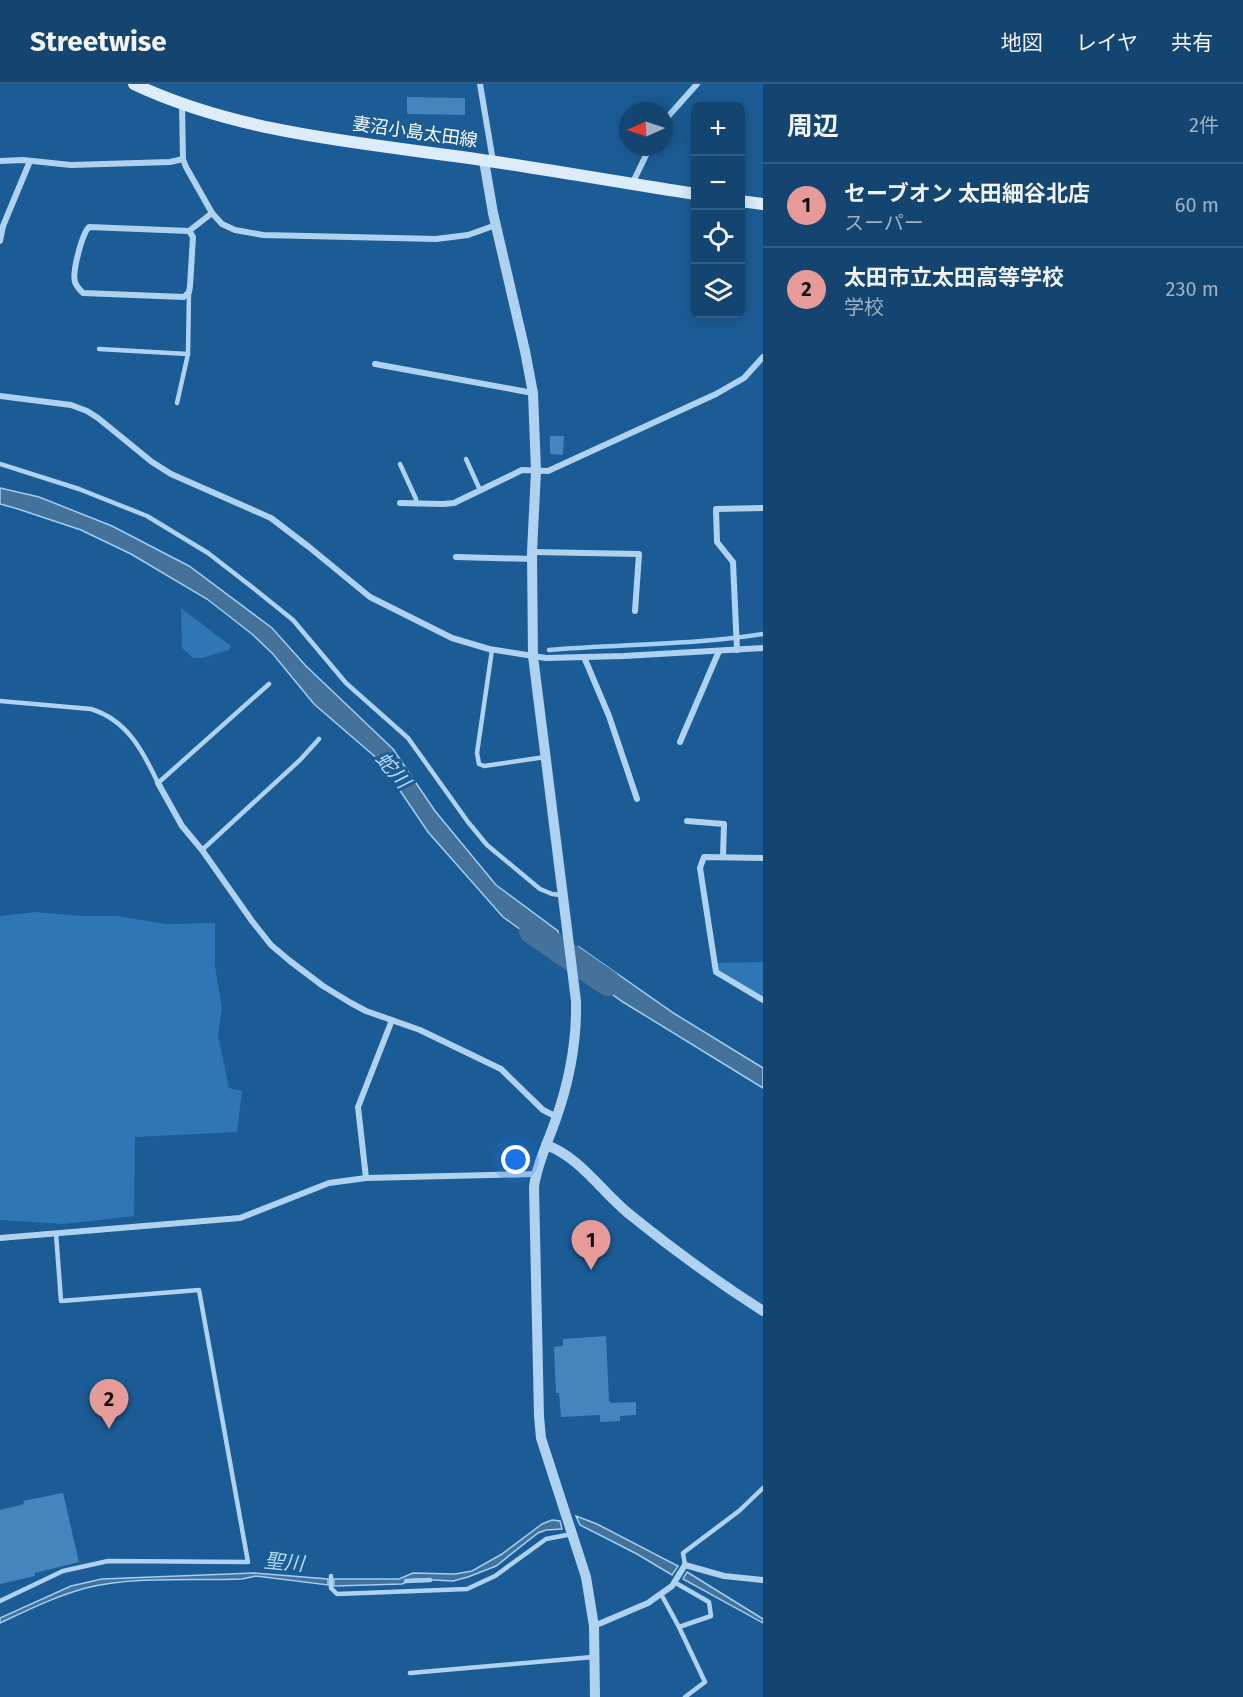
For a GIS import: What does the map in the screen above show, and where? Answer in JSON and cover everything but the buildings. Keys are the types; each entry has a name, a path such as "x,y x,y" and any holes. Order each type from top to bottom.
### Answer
{"main road":[{"name":"妻沼小島太田線","path":"134,84 182,104 292,132 691,193"},
{"path":"745,201 761,202"}],"street":[{"path":"480,84 496,225 533,393 536,471 532,555 533,656 575,990 575,1042 571,1070 536,1174 533,1214 540,1427 541,1437 586,1577 594,1626 595,1697"},
{"path":"673,111 697,84"},
{"path":"182,104 183,159 186,168 212,213 222,224 235,230 263,235 436,239 468,235 496,225"},
{"path":"632,184 646,156"},
{"path":"0,161 70,165 170,162 183,159"},
{"path":"0,241 3,226 30,161"},
{"path":"189,231 193,237 189,292 184,297 83,293 75,284 74,276 83,232 89,227 189,231 212,213"},
{"path":"399,503 454,502 522,470 548,471 716,394 744,378 763,357"},
{"path":"375,364 533,393"},
{"path":"0,396 71,405 87,411 99,418 152,462 171,474 271,518 370,597 437,632 492,650 533,656 584,657 763,648"},
{"path":"737,650 733,562 717,542 716,509 763,508"},
{"path":"456,557 639,554 635,611"},
{"path":"680,742 719,651"},
{"path":"584,657 609,716 637,799"},
{"path":"158,783 182,826 271,945 323,986 351,1003 420,1030 501,1069 543,1110 557,1117"},
{"path":"687,821 724,824 723,857"},
{"path":"763,858 704,857 700,868 716,972 763,1000"},
{"path":"366,1178 358,1107 392,1020"},
{"path":"546,1145 568,1156 625,1210 676,1252 763,1311"},
{"path":"0,1238 240,1218 329,1183 366,1178 536,1174"},
{"path":"594,1626 648,1604 674,1582 685,1565 724,1576 763,1580"}],"lane":[{"path":"177,403 188,354 189,292"},
{"path":"99,349 188,354"},
{"path":"466,459 480,490"},
{"path":"0,464 79,489 147,516 208,553 293,620 346,683 408,738 452,801 487,845 540,889 564,896"},
{"path":"400,464 416,499 416,504"},
{"path":"492,650 477,753 479,764 484,766 545,757"},
{"path":"0,701 103,712 129,733 144,753 158,783 269,684"},
{"path":"202,850 300,760 319,739"},
{"path":"0,1601 63,1571 108,1561 248,1562 200,1290 61,1301 56,1233"},
{"path":"685,1565 683,1553 739,1511 763,1488"},
{"path":"331,1576 331,1588 337,1594 467,1589 495,1576 546,1539 572,1534"},
{"path":"674,1582 709,1602 711,1616 679,1627"},
{"path":"661,1594 705,1682 685,1697"},
{"path":"410,1673 594,1656"}],"shaded area":[{"path":"181,608 231,646 229,650 202,658 193,658 182,648"},
{"path":"36,912 117,916 166,924 215,923 215,966 222,1009 218,1035 229,1088 242,1091 237,1132 135,1137 134,1216 63,1224 0,1220 0,916"},
{"path":"763,962 763,1000 716,972 714,963"}],"water":[{"path":"0,488 39,497 112,526 189,566 272,628 306,666 393,749 435,811 496,885 558,931 563,960 503,917 428,832 380,761 314,704 273,654 252,634 207,599 131,554 81,530 0,504"},
{"path":"579,947 675,1014 763,1068 763,1088 623,1002 581,972"},
{"path":"576,1516 597,1524 678,1566 672,1575 580,1525"},
{"path":"552,1520 560,1521 562,1529 538,1533 496,1566 468,1577 453,1581 414,1579 402,1584 334,1586 334,1579 399,1579 413,1573 455,1574 472,1571 502,1554 542,1524"},
{"path":"687,1572 763,1619 763,1623 683,1579"},
{"path":"254,1573 328,1579 328,1585 256,1576 242,1579 163,1580 104,1584 75,1591 0,1623 0,1618 71,1586 102,1579"}],"waterway":[{"path":"549,650 683,642 763,634"},
{"name":"蛇川","path":"532,931 608,983"},
{"name":"聖川","path":"406,1581 430,1580"}],"place":[{"name":"セーブオン 太田細谷北店","path":"591,1270"},
{"name":"太田市立太田高等学校","path":"109,1429"}]}
